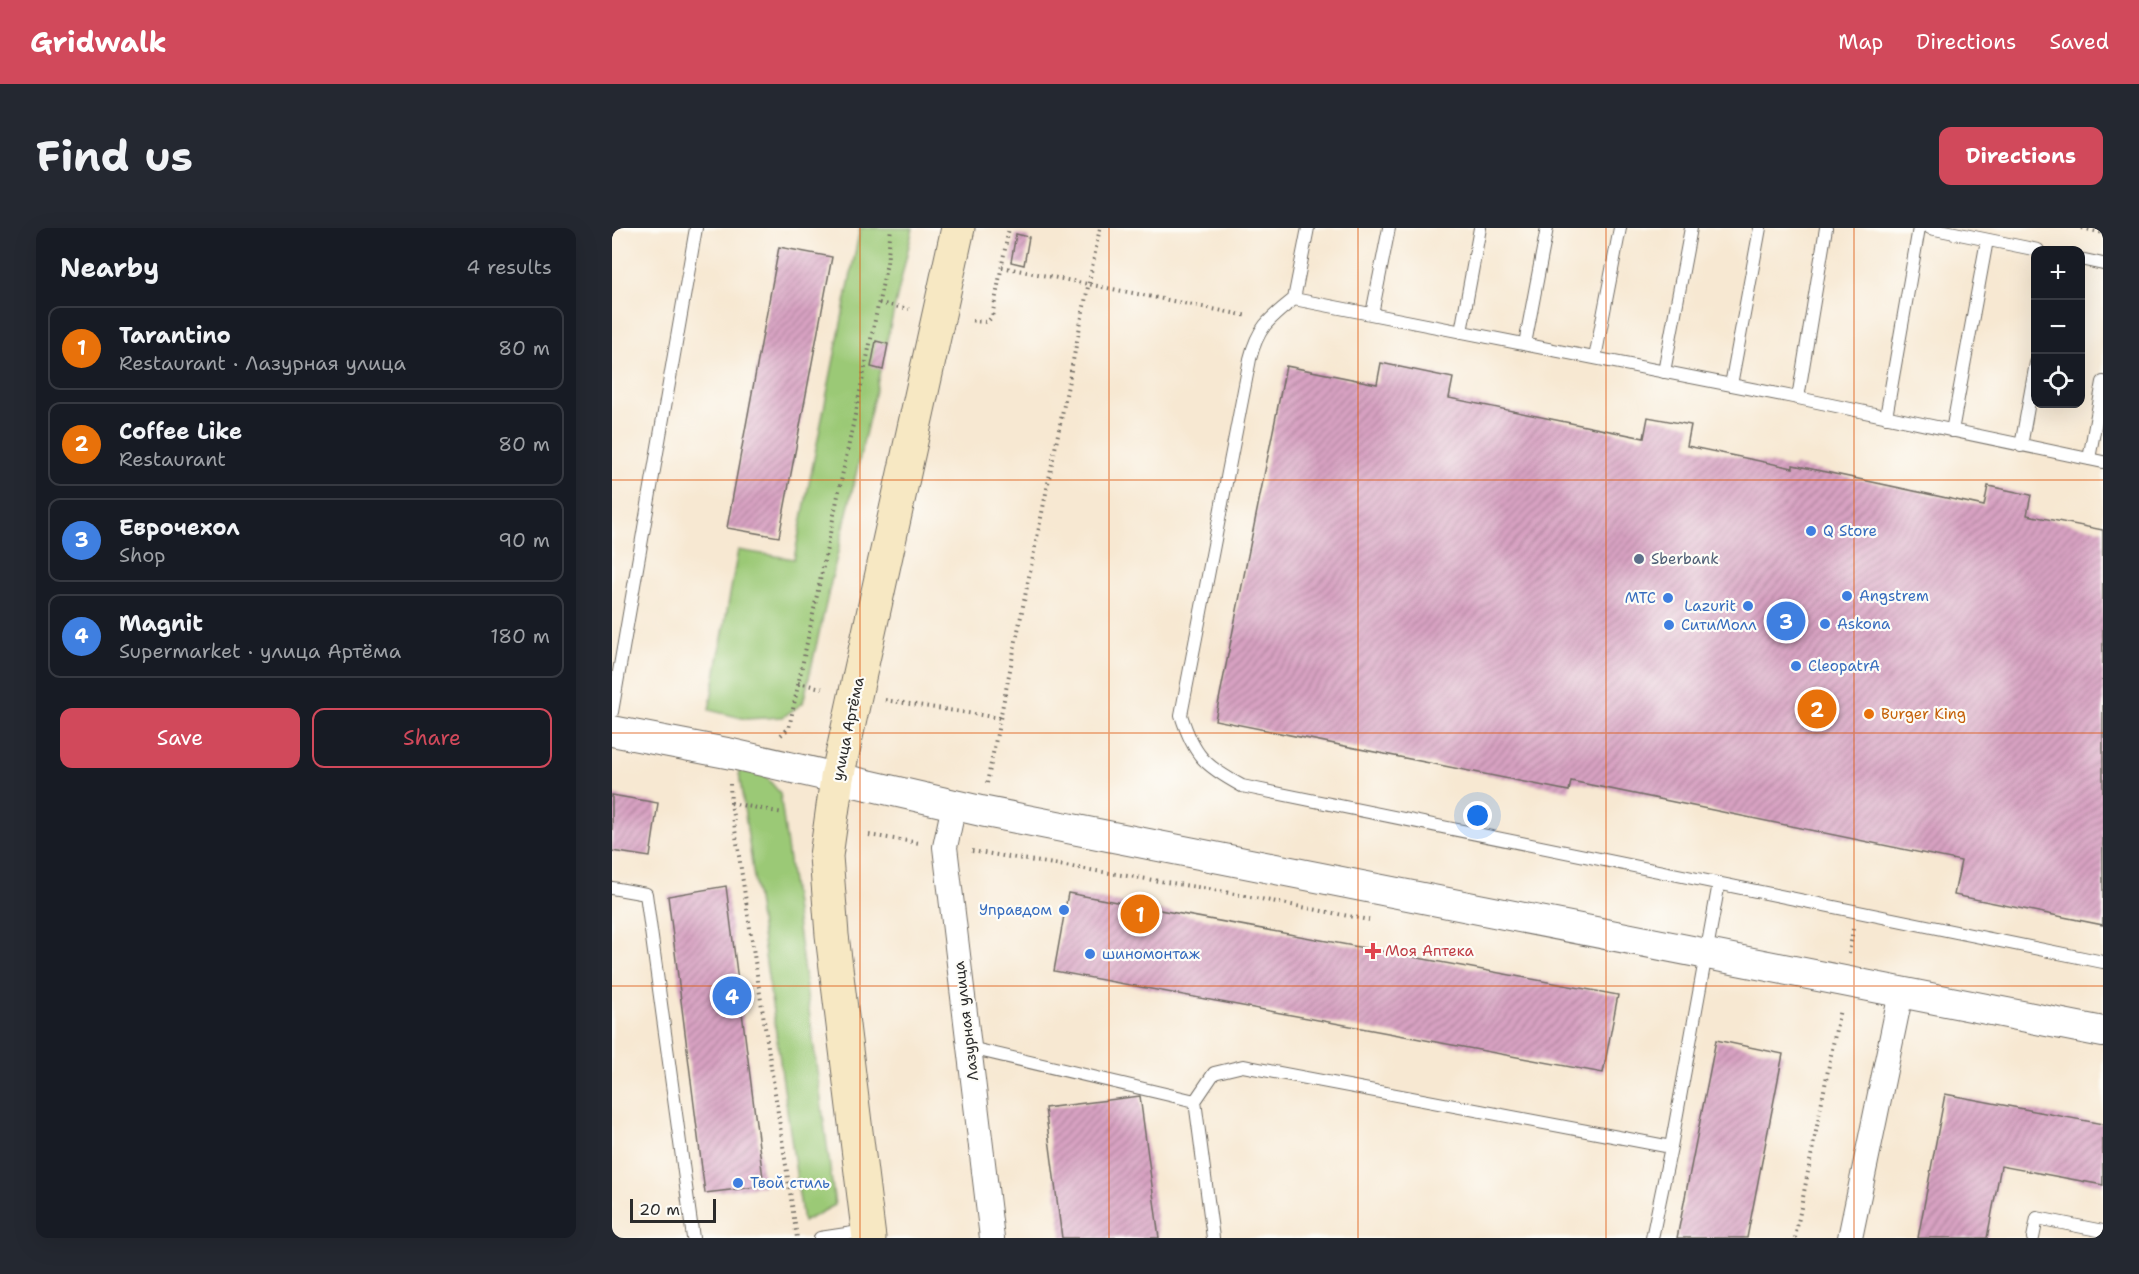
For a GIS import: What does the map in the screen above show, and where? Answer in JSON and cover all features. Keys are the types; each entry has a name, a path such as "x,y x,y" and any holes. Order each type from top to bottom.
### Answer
{"main road":[{"name":"улица Артёма","path":"869,1234 832,935 827,867 829,825 837,778 958,228"}],"street":[{"path":"612,731 732,754 968,808 2103,1032"},
{"name":"Лазурная улица","path":"968,808 945,847 992,1238"},
{"path":"1850,1238 1901,993"}],"lane":[{"path":"612,712 696,228"},
{"path":"1308,228 1294,299 1267,320 1256,337 1250,359 1181,716 1189,742 1210,769 1242,786 2103,962"},
{"path":"1372,314 1389,228"},
{"path":"1461,332 1480,228"},
{"path":"1525,344 1547,228"},
{"path":"1595,358 1620,228"},
{"path":"1664,372 1691,228"},
{"path":"1731,385 1760,228"},
{"path":"1797,398 1826,228"},
{"path":"1886,417 1919,228"},
{"path":"1930,228 2031,249"},
{"path":"1952,431 1987,240"},
{"path":"2085,260 2103,264"},
{"path":"1294,299 1797,398 2103,462"},
{"path":"2089,459 2103,382"},
{"path":"2021,446 2031,391"},
{"path":"1652,1238 1719,883"},
{"path":"612,888 646,894 693,1238"},
{"path":"970,1048 1196,1101"},
{"path":"1213,1238 1196,1101 1214,1073 1243,1066 1671,1147"},
{"path":"2033,1238 2037,1218 2103,1231"},
{"path":"820,1238 869,1234"}],"path":[{"path":"778,738 789,728 879,303 891,228"},
{"path":"972,321 987,322 992,317 1009,228"},
{"path":"968,808 1000,718 1100,228"},
{"path":"2082,228 2103,232"},
{"path":"1002,267 1267,320"},
{"path":"879,303 909,309"},
{"path":"798,683 822,688"},
{"path":"884,700 1000,718"},
{"path":"730,775 730,803 797,1238"},
{"path":"730,803 783,813"},
{"path":"868,835 1209,890 1373,921"},
{"path":"1795,1238 1845,981 1856,911"},
{"path":"1828,1009 1851,1014"}],"green space":[{"path":"860,228 913,228 803,703 783,717 746,719 709,710 738,550 794,559"},
{"path":"738,766 761,771 780,793 835,1205 803,1222"}],"building":[{"path":"1016,234 1029,237 1024,265 1011,262"},
{"path":"779,247 832,257 779,537 727,528"},
{"path":"876,341 888,344 883,370 871,367"},
{"name":"СитиМолл","path":"1381,363 1453,378 1449,398 1644,438 1648,417 1691,425 1687,446 1793,468 1793,465 1984,506 1988,486 2031,495 2027,515 2103,530 2103,925 1954,895 1961,861 1571,781 1569,791 1215,720 1286,366 1377,384"},
{"path":"612,795 658,803 650,857 612,851"},
{"path":"726,886 764,1186 705,1193 668,896"},
{"path":"1068,893 1618,995 1603,1073 1054,971"},
{"path":"1716,1040 1783,1054 1747,1238 1677,1238"},
{"path":"1945,1094 2103,1124 2103,1185 2001,1166 1987,1238 1918,1238"},
{"path":"1140,1096 1159,1238 1062,1238 1045,1108"}],"place":[{"name":"Q Store","path":"1811,531"},
{"name":"Sberbank","path":"1639,559"},
{"name":"Angstrem","path":"1847,596"},
{"name":"МТС","path":"1668,598"},
{"name":"Lazurit","path":"1748,606"},
{"name":"Еврочехол","path":"1786,621"},
{"name":"Askona","path":"1825,624"},
{"name":"СитиМолл","path":"1669,625"},
{"name":"CleopatrA","path":"1796,666"},
{"name":"Coffee Like","path":"1817,709"},
{"name":"Burger King","path":"1869,714"},
{"name":"Управдом","path":"1064,910"},
{"name":"Tarantino","path":"1140,914"},
{"name":"Моя Аптека","path":"1373,951"},
{"name":"шиномонтаж","path":"1090,954"},
{"name":"Magnit","path":"732,996"},
{"name":"Твой стиль","path":"738,1183"}]}
